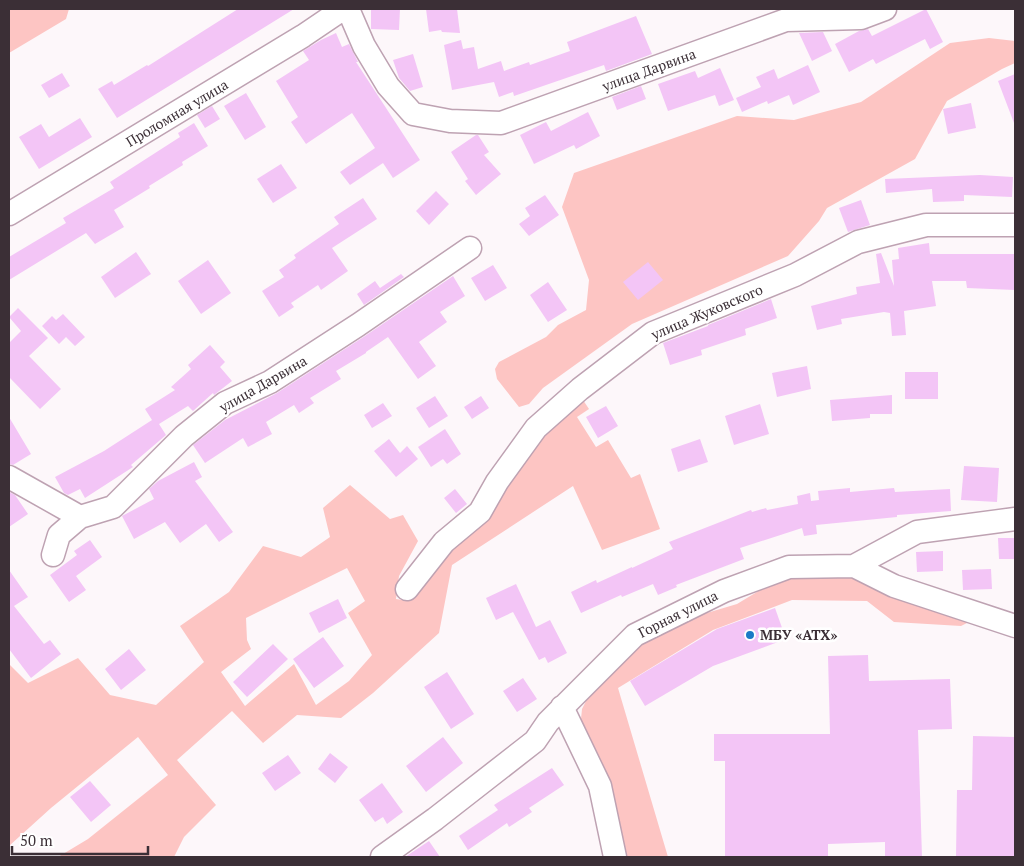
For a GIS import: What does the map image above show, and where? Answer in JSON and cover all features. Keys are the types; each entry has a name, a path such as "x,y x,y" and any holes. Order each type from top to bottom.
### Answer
{"street":[{"name":"Проломная улица","path":"9,214 303,36 343,9"},
{"name":"улица Дарвина","path":"348,9 364,46 388,86 413,114 450,121 501,123 786,20 861,18 885,9"},
{"name":"улица Жуковского","path":"407,589 444,542 480,512 497,482 536,428 580,389 653,333 795,275 858,242 926,224 1015,224"},
{"name":"улица Дарвина","path":"52,555 60,535 80,517 113,506 184,436 225,403 270,382 358,325 470,248"},
{"path":"9,477 80,517"},
{"name":"Горная улица","path":"382,857 436,820 535,741 548,722 562,707 635,635 724,591 789,567 854,566 917,532 1015,519"},
{"path":"854,566 894,586 1015,626"},
{"path":"562,707 600,786 616,857"}],"shaded area":[{"path":"9,9 69,9 66,19 9,53"},
{"path":"989,38 1015,41 1015,63 947,101 915,159 827,208 819,221 788,256 632,324 543,388 529,404 519,407 497,379 495,369 499,362 546,337 558,325 586,310 589,280 562,207 574,173 737,116 794,120 861,102 950,43"},
{"path":"581,397 589,409 577,417 596,447 608,440 631,478 640,474 660,529 602,550 573,486 452,565 439,633 373,693 341,718 297,715 263,743 232,711 177,760 216,805 184,837 174,857 58,857 88,839 168,775 138,737 51,808 9,846 9,664 28,683 78,658 110,695 156,705 204,662 180,626 229,592 263,546 301,557 330,537 323,508 350,485 390,519 403,515 418,541 399,576 396,599 409,601 428,568 542,432","holes":["347,568 365,601 348,613 372,655 349,681 316,705 294,664 245,706 221,672 251,649 247,640 246,618"]},
{"path":"838,572 969,622 961,626 894,622 867,601 792,600 713,630 618,688 668,857 623,857 580,729 582,709 592,689 640,644 680,621 737,604 777,580"}],"building":[{"path":"238,9 294,9 117,118 98,89 112,81 114,85 148,66"},
{"path":"371,9 400,9 399,30 371,29"},
{"path":"426,9 457,9 460,33 442,32 441,30 429,32"},
{"path":"926,9 943,42 930,49 925,39 876,64 873,59 849,72 835,44 859,31 868,29 872,36"},
{"path":"636,16 652,54 606,71 604,65 514,96 513,92 499,97 494,82 452,90 444,45 461,40 463,49 474,47 478,69 501,61 504,71 529,62 530,65 570,51 567,42"},
{"path":"823,32 832,51 812,61 799,33"},
{"path":"336,33 342,47 349,44 358,62 356,62 420,160 393,178 383,163 350,185 340,172 375,148 352,113 306,144 291,122 298,117 276,81 309,60 303,51"},
{"path":"413,54 423,87 410,91 399,78 393,60"},
{"path":"808,65 820,92 793,105 789,95 768,104 767,101 742,112 736,98 761,87 756,77 774,69 778,79"},
{"path":"720,68 734,100 719,106 715,95 668,111 658,84 695,71 698,78"},
{"path":"62,73 70,86 49,98 41,85"},
{"path":"1015,74 1015,123 1014,123 998,81"},
{"path":"641,86 646,99 617,110 612,97"},
{"path":"246,93 266,127 245,140 224,106"},
{"path":"971,103 976,128 948,134 943,109"},
{"path":"212,106 220,119 205,128 197,115"},
{"path":"588,112 600,136 576,149 574,145 534,164 520,135 546,122 551,131"},
{"path":"80,118 92,137 39,169 19,137 41,124 49,137"},
{"path":"194,123 208,146 182,162 183,165 149,186 150,188 114,210 124,227 95,244 86,233 9,280 9,257 66,223 63,218 114,188 110,182 180,137 178,133"},
{"path":"478,135 489,152 484,155 501,174 476,195 465,181 468,179 451,152"},
{"path":"281,164 297,188 273,203 257,179"},
{"path":"980,175 1013,177 1012,197 964,195 964,201 933,202 932,189 886,193 885,179"},
{"path":"436,191 449,204 429,225 416,211"},
{"path":"545,195 559,215 529,236 519,224 530,216 525,208"},
{"path":"363,198 377,219 332,248 348,271 321,290 318,285 291,303 294,307 279,317 262,291 284,277 279,270 296,258 294,255 339,224 334,217"},
{"path":"861,200 870,225 848,232 839,208"},
{"path":"929,243 930,254 1015,254 1015,290 967,288 966,281 932,281 936,306 904,311 906,335 892,336 890,313 884,312 841,319 842,324 817,330 811,306 857,294 856,287 880,283 876,254 881,253 894,286 892,260 899,259 898,248"},
{"path":"136,252 151,274 115,298 101,277"},
{"path":"208,260 231,293 201,314 178,281"},
{"path":"648,262 663,280 638,300 623,282"},
{"path":"493,265 507,288 485,301 471,278"},
{"path":"401,274 404,277 364,305 357,294 375,281 380,288"},
{"path":"453,276 465,296 440,312 447,322 419,342 436,366 418,379 388,337 336,371 341,379 310,398 314,403 299,413 294,405 266,422 272,434 248,447 243,438 205,463 193,445 225,420 277,393"},
{"path":"548,282 567,310 548,322 530,295"},
{"path":"771,299 777,318 745,329 746,335 701,350 702,355 670,365 663,343"},
{"path":"18,308 48,338 29,356 61,389 40,409 9,377 9,343 21,331 9,317"},
{"path":"63,314 85,337 75,346 66,337 59,344 42,326 52,316 56,320"},
{"path":"210,345 225,362 220,367 232,381 214,395 213,393 193,411 188,406 159,424 166,435 131,465 133,467 85,498 80,489 68,495 64,493 55,477 104,451 152,420 145,409 175,390 171,387 191,369 188,365"},
{"path":"807,366 811,389 777,397 772,373"},
{"path":"905,372 938,372 938,399 905,399"},
{"path":"892,395 892,414 870,414 870,418 832,421 830,400"},
{"path":"435,396 448,416 429,428 416,408"},
{"path":"481,396 489,408 472,419 464,407"},
{"path":"383,403 392,416 372,428 364,415"},
{"path":"760,404 769,434 734,445 725,416"},
{"path":"606,406 618,426 598,438 586,417"},
{"path":"9,417 31,454 13,465 9,464"},
{"path":"445,429 461,454 447,464 443,459 431,467 418,447"},
{"path":"389,439 400,453 407,446 418,459 396,477 374,451"},
{"path":"700,439 708,462 678,472 671,449"},
{"path":"194,462 202,477 195,481 233,532 219,542 206,524 180,543 165,522 134,539 122,516 154,499 149,489 158,481"},
{"path":"964,466 999,468 997,502 961,500"},
{"path":"850,488 850,492 894,488 895,492 950,489 951,511 897,515 897,517 816,525 817,534 804,536 802,528 740,548 744,559 676,585 677,587 658,595 653,584 622,597 621,595 581,613 571,592 596,580 597,583 673,549 669,542 751,510 752,512 766,508 767,510 798,504 797,496 810,493 811,501 819,500 818,491"},
{"path":"455,489 467,504 456,513 444,498"},
{"path":"9,492 15,495 28,514 9,527"},
{"path":"998,538 1015,538 1015,559 999,559"},
{"path":"90,540 102,557 76,576 86,590 69,602 50,575 77,555 74,551"},
{"path":"943,551 943,571 917,572 916,552"},
{"path":"991,569 992,589 963,590 962,570"},
{"path":"9,570 28,597 14,606 44,644 50,640 61,654 31,678 9,649"},
{"path":"516,584 536,627 550,620 567,653 548,663 545,657 539,660 513,612 496,620 486,598"},
{"path":"338,599 347,618 319,633 309,613"},
{"path":"775,608 786,639 713,666 645,706 630,681 717,629"},
{"path":"323,637 344,666 314,688 293,659"},
{"path":"273,644 288,659 247,697 233,682"},
{"path":"129,649 146,670 121,690 105,669"},
{"path":"868,655 869,681 950,679 952,729 918,730 922,857 885,857 885,842 828,844 828,857 725,857 725,761 714,761 714,734 830,734 828,656"},
{"path":"447,672 474,714 451,729 424,687"},
{"path":"523,678 537,699 517,712 503,691"},
{"path":"973,736 1015,737 1015,857 956,857 957,790 972,790"},
{"path":"443,737 463,763 426,792 406,766"},
{"path":"330,753 348,767 335,783 318,769"},
{"path":"288,755 301,773 275,791 262,773"},
{"path":"552,768 564,785 529,808 532,812 509,827 507,823 468,850 459,836 498,810 494,805"},
{"path":"90,781 111,805 91,822 70,797"},
{"path":"382,783 403,812 387,824 383,817 375,822 359,800"},
{"path":"429,841 440,857 405,857"}],"place":[{"name":"МБУ «АТХ»","path":"750,635"}]}
